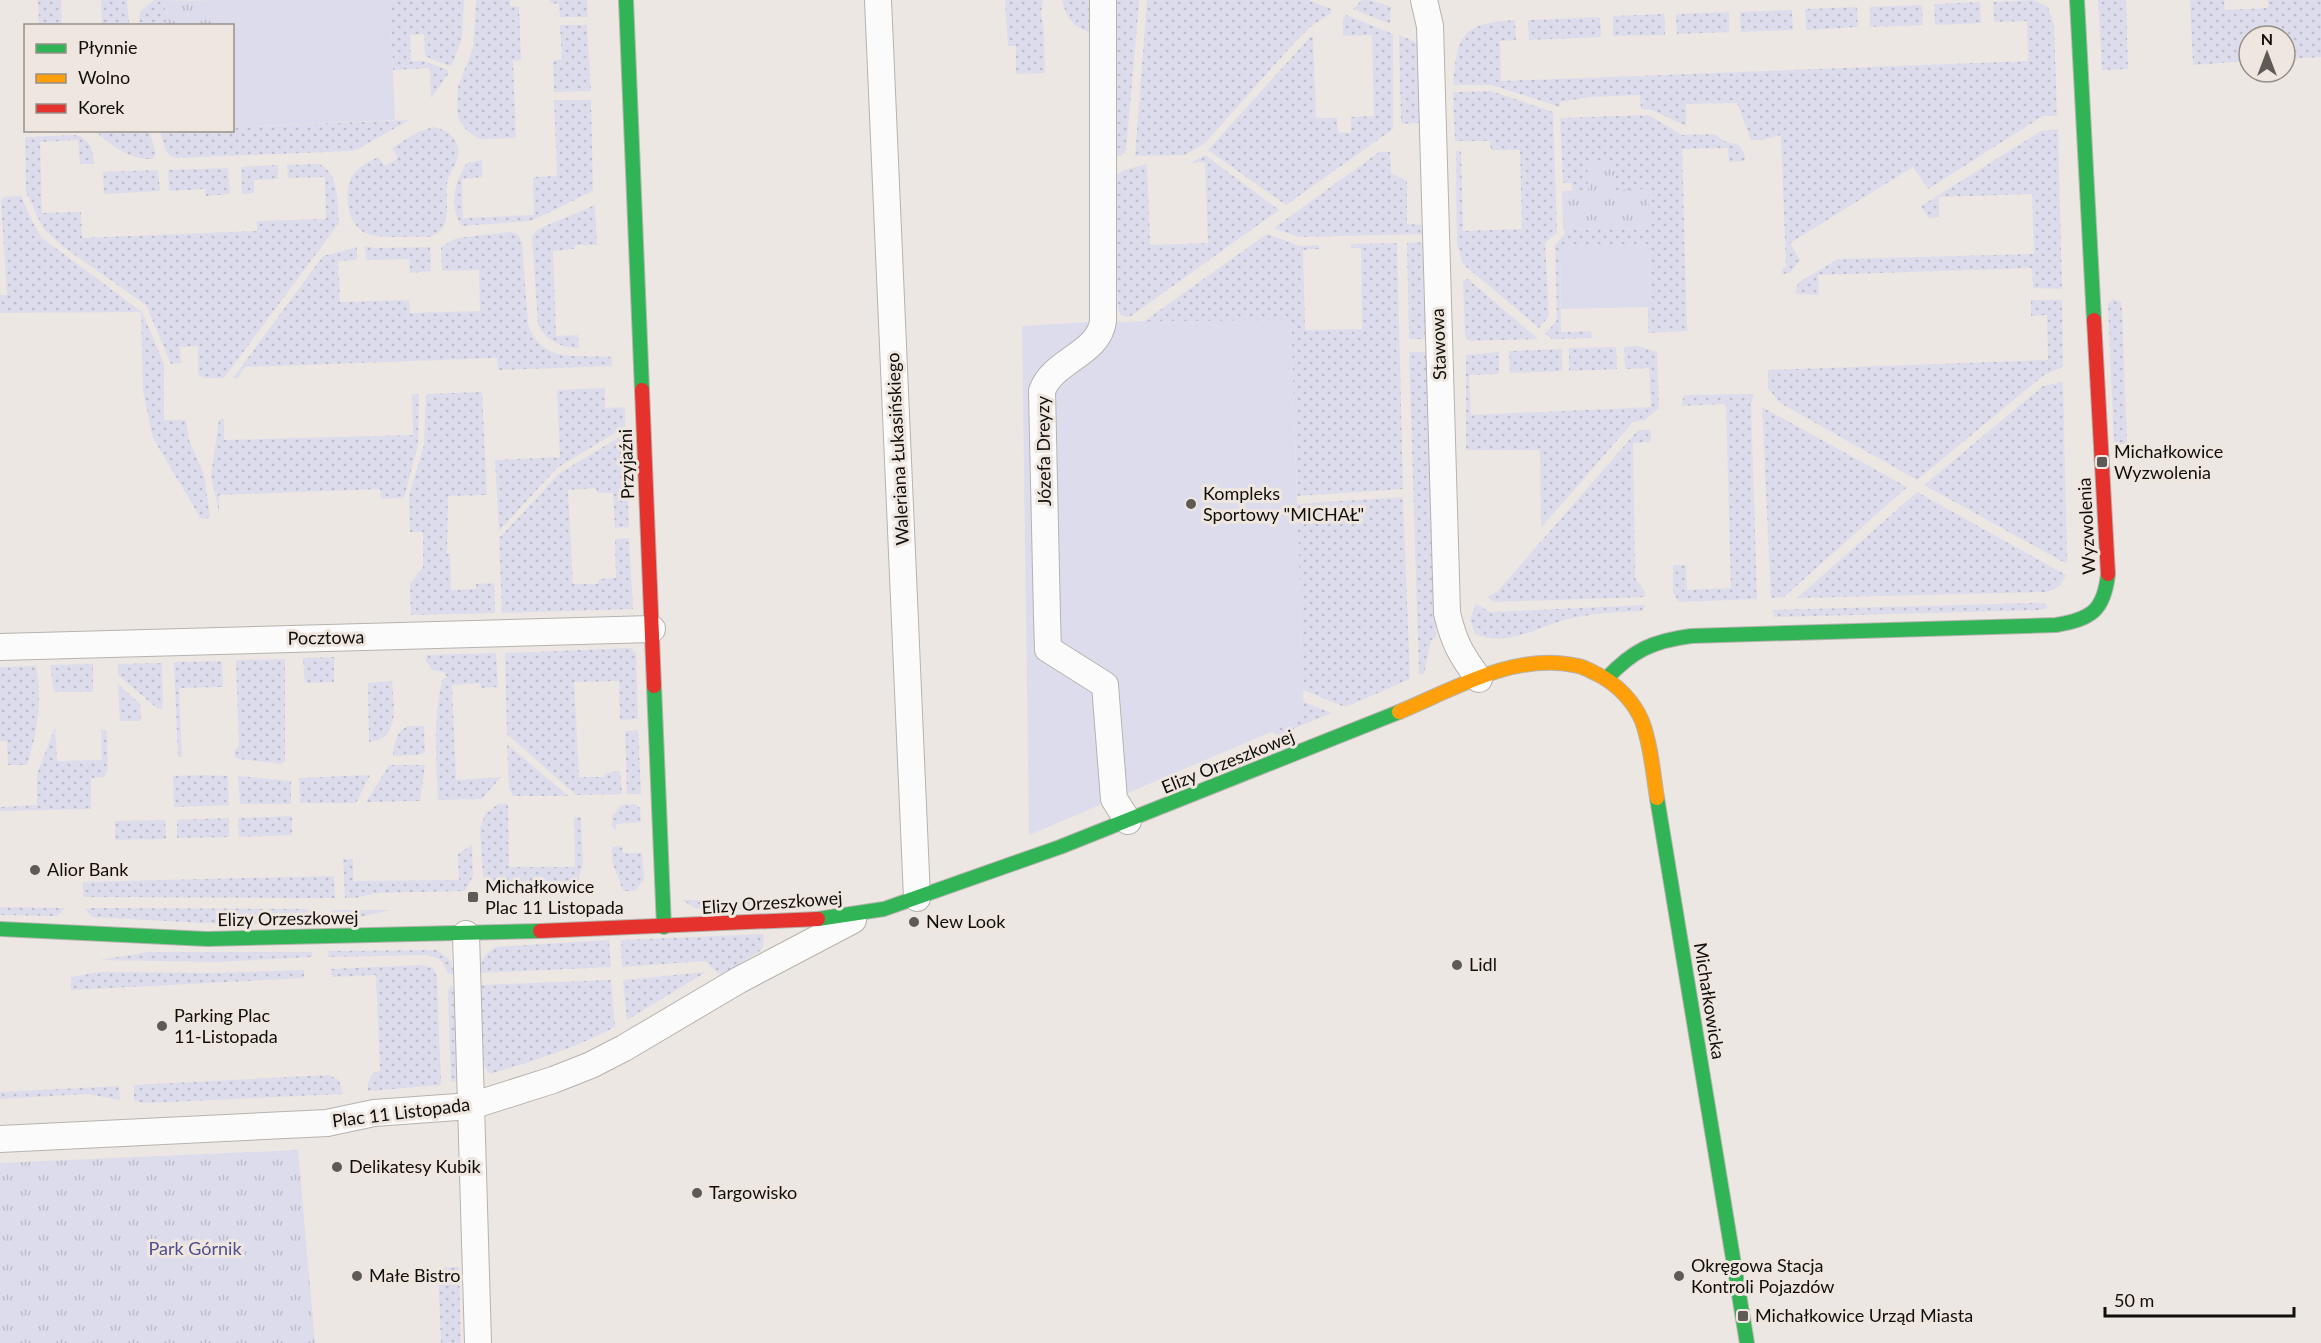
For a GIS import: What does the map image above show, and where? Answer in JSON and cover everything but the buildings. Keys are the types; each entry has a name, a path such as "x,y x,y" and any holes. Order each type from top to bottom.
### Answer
{"street":[{"name":"Przyjaźni","path":"626,0 664,927"},
{"name":"Waleriana Łukasińskiego","path":"878,0 917,898"},
{"name":"Józefa Dreyzy","path":"1103,0 1102,328 1093,342 1049,377 1044,384 1041,398 1048,649 1105,685 1114,799 1128,821"},
{"name":"Stawowa","path":"1424,0 1430,26 1447,613 1452,638 1479,680"},
{"name":"Wyzwolenia","path":"1606,679 1622,660 1648,644 1665,639 1690,636 2056,625 2090,617 2098,610 2103,600 2109,572 2077,0"},
{"name":"Pocztowa","path":"0,647 652,629"},
{"name":"Elizy Orzeszkowej","path":"0,929 207,939 466,934 664,927 808,921 864,914 917,898 1128,821 1522,664 1552,662 1580,666 1606,679"},
{"name":"Michałkowicka","path":"1606,679 1626,695 1642,721 1649,751 1747,1343"},
{"name":"Plac 11 Listopada","path":"0,1139 327,1123 374,1113 471,1106 553,1080 591,1065 739,980 864,914"},
{"path":"466,934 477,1343"}],"green space":[{"path":"38,0 61,0 62,24 39,24"},
{"path":"101,0 127,0 129,24 102,24"},
{"path":"154,0 192,0 165,1 166,24 139,24 140,12"},
{"path":"218,0 219,24 166,24 165,1"},
{"path":"218,0 390,0 395,120 234,127 234,24 219,24"},
{"path":"390,0 464,0 462,38 452,65 449,66 425,56 424,34 410,35 411,61 425,61 449,73 431,98 430,68 393,70"},
{"path":"476,0 510,0 510,6 519,7 521,60 513,61 516,138 479,139 467,131 459,120 458,87 473,48"},
{"path":"550,0 587,0 588,17 560,17 559,4 550,3"},
{"path":"1005,0 1043,0 1041,12 1045,73 1016,74 1016,46 1008,46"},
{"path":"1062,0 1090,0 1089,32 1071,20"},
{"path":"1111,0 1139,0 1139,3 1126,150 1121,156 1107,157"},
{"path":"1147,0 1308,0 1331,9 1331,13 1310,27 1295,42 1205,143 1185,155 1135,156"},
{"path":"1362,0 1371,0 1391,7 1390,24 1353,9"},
{"path":"2034,0 2048,7 2054,24 2057,116 2043,116 1928,189 1913,167 1790,243 1800,260 1790,273 1782,274 1782,269 1786,267 1781,135 1762,140 1751,140 1737,103 1686,104 1686,126 1652,110 1641,109 1640,95 1590,97 1560,102 1560,107 1492,85 1453,85 1457,53 1466,34 1483,25 1515,20 1516,40 1500,41 1501,81 2028,61 2027,21 1994,22 1993,2"},
{"path":"2098,0 2126,0 2128,69 2102,70"},
{"path":"2190,0 2224,0 2225,10 2268,8 2268,0 2321,0 2321,57 2297,58 2297,24 2237,24 2237,62 2193,65"},
{"path":"1980,2 1981,23 1935,25 1934,4"},
{"path":"1922,5 1923,25 1870,27 1870,7"},
{"path":"1857,7 1858,27 1806,30 1805,9"},
{"path":"1792,10 1793,30 1741,32 1740,12"},
{"path":"1729,12 1729,32 1677,34 1676,14"},
{"path":"1664,14 1665,35 1613,36 1613,16"},
{"path":"1346,15 1393,34 1393,129 1286,205 1208,150 1311,36 1313,37 1316,118 1337,118 1338,132 1351,133 1351,117 1374,116 1372,35 1343,36 1343,19"},
{"path":"1600,17 1601,37 1529,40 1528,20"},
{"path":"560,25 587,25 591,91 554,92 553,61 562,59"},
{"path":"1399,35 1423,45 1425,119 1419,123 1401,124"},
{"path":"1491,91 1553,112 1557,232 1545,243 1549,316 1539,328 1463,264 1457,244 1456,151 1461,151 1463,231 1522,229 1520,150 1491,150 1490,141 1455,141 1453,92"},
{"path":"554,100 591,100 593,191 531,221 462,226 455,211 456,185 467,163 482,160 482,177 462,179 463,218 534,215 533,177 557,176"},
{"path":"1648,115 1682,135 1715,134 1724,141 1739,145 1744,153 1745,161 1729,162 1728,148 1682,149 1687,331 1648,333 1649,244 1560,246 1561,332 1591,331 1592,338 1552,339 1545,334 1557,320 1555,245 1564,235 1565,230 1649,228 1616,190 1572,191 1572,183 1563,183 1560,118"},
{"path":"409,120 351,151 176,158 167,152 161,133 234,132 234,127"},
{"path":"433,127 450,134 458,149 456,163 447,182 447,216 442,229 429,237 381,236 368,234 361,230 351,217 349,209 349,183 354,173 378,157 385,166 398,158 392,148 418,132"},
{"path":"2058,129 2062,289 2033,288 2032,268 1818,275 1819,295 1795,292 1798,283 1838,259 2034,254 2032,194 1939,197 1939,217 1929,218 1921,206 2041,131"},
{"path":"96,132 149,132 156,154 152,159 144,159 114,146"},
{"path":"75,135 90,145 94,164 80,164 78,140 40,142 42,213 81,212 82,238 257,231 257,221 326,219 325,177 288,178 287,165 319,164 331,174 336,190 339,223 224,378 205,378 198,375 198,346 180,347 181,363 171,364 146,305 62,246 43,228 26,192 25,137"},
{"path":"1379,152 1390,152 1391,173 1407,181 1407,224 1427,225 1427,234 1298,237 1274,228"},
{"path":"1205,155 1279,210 1131,316 1121,315 1118,310 1114,177 1124,170 1147,164 1150,245 1208,243 1205,162 1190,163"},
{"path":"1615,161 1616,190 1648,189 1649,228 1563,230 1562,191 1588,190 1587,162"},
{"path":"278,165 278,179 254,180 254,193 242,194 241,167"},
{"path":"228,168 230,194 206,196 205,189 169,191 168,170"},
{"path":"158,170 160,191 104,194 103,172"},
{"path":"21,196 42,238 142,312 164,364 164,420 186,420 189,440 204,474 210,518 201,519 153,438 143,391 141,312 0,313 0,295 7,295 1,201 4,197"},
{"path":"595,205 597,245 575,245 574,249 553,251 556,336 578,335 579,348 566,346 549,339 538,324 532,237 538,229"},
{"path":"511,232 518,235 522,243 528,324 534,337 542,346 562,355 612,357 612,366 498,370 497,358 245,367 238,378 233,378 323,256 357,247 357,260 338,261 340,302 409,300 410,313 480,311 479,270 442,271 441,247 457,238"},
{"path":"1267,234 1300,246 1319,245 1319,249 1303,250 1305,330 1362,329 1361,248 1351,248 1351,244 1397,243 1403,489 1297,496 1291,320 1143,322"},
{"path":"1429,242 1431,339 1409,339 1407,243"},
{"path":"1649,244 1650,307 1561,309 1560,246"},
{"path":"365,246 375,248 430,247 431,271 410,273 409,259 366,260"},
{"path":"1468,279 1538,339 1470,341 1465,336 1463,281"},
{"path":"2114,299 2121,302 2122,310 2127,444 2114,444 2108,303"},
{"path":"2031,300 2062,300 2063,367 2044,375 1917,480 1780,403 1768,388 1768,370 2048,360 2047,315 2031,316"},
{"path":"1291,320 1304,718 1029,835 1022,326 1090,322"},
{"path":"1638,346 1657,352 1659,408 1645,420 1633,422 1541,528 1540,450 1466,450 1466,355 1499,352 1499,374 1469,375 1471,415 1651,407 1649,368 1625,369 1624,347"},
{"path":"1616,347 1617,369 1569,371 1569,348"},
{"path":"1562,349 1562,371 1510,373 1509,351"},
{"path":"1409,352 1431,352 1436,638 1431,640 1424,674 1419,674"},
{"path":"2063,382 2067,564 1924,485 2043,386"},
{"path":"605,388 605,408 625,407 625,427 557,468 499,531 495,460 560,457 557,390"},
{"path":"482,392 487,495 448,496 447,554 450,554 451,590 476,589 476,584 494,583 495,613 411,615 410,584 423,567 423,532 410,532 409,495 424,445 426,394"},
{"path":"412,394 419,394 418,445 404,498 381,499 380,489 219,495 219,512 211,476 219,419 224,419 224,440 413,435"},
{"path":"1754,394 1751,404 1757,599 1679,602 1673,593 1673,565 1686,565 1687,590 1731,588 1726,404 1681,406 1684,395"},
{"path":"1762,407 1907,487 1784,597 1771,598"},
{"path":"1638,430 1651,430 1651,442 1633,443 1635,578 1645,592 1645,597 1494,602 1487,597 1498,591"},
{"path":"626,433 629,527 615,528 613,493 597,493 596,488 568,490 573,584 598,584 599,579 616,578 615,539 629,538 633,609 502,613 499,538 560,473"},
{"path":"1917,492 2066,575 2064,579 2058,587 2045,592 1797,598"},
{"path":"1403,497 1410,679 1345,707 1303,690 1297,504"},
{"path":"1476,604 1490,612 1646,605 1642,611 1582,616 1513,637 1488,638 1475,634 1470,619"},
{"path":"2046,604 2048,608 1774,617 1773,610"},
{"path":"631,648 636,653 638,719 620,720 619,681 574,682 579,777 604,777 605,773 620,771 622,794 576,795 507,734 505,653"},
{"path":"496,653 498,687 481,688 480,683 452,685 456,780 501,777 482,799 438,800 437,710 442,680 447,677 444,672 432,670 426,661 426,655"},
{"path":"334,657 334,682 305,683 303,658"},
{"path":"285,659 285,761 281,764 238,759 234,752 239,745 236,660"},
{"path":"222,661 223,687 179,688 182,757 178,757 174,662"},
{"path":"162,663 163,709 158,709 118,675 118,664"},
{"path":"93,664 93,692 54,692 50,665"},
{"path":"36,666 39,704 31,752 27,765 8,765 7,741 0,741 0,667"},
{"path":"392,681 394,710 391,727 380,739 369,742 368,683"},
{"path":"118,684 140,704 141,721 120,721"},
{"path":"1296,699 1332,713 1278,735 1266,729"},
{"path":"408,726 424,726 425,752 419,755 393,756 398,735"},
{"path":"55,727 57,761 102,760 101,729 107,731 108,770 104,777 91,778 91,809 0,811 0,807 37,805 37,774"},
{"path":"638,730 641,794 627,794 625,731"},
{"path":"507,744 568,796 513,796 509,788"},
{"path":"389,765 425,765 420,801 366,802"},
{"path":"370,775 356,803 300,803 299,778"},
{"path":"173,776 228,776 229,805 174,807"},
{"path":"238,776 291,781 291,804 240,804"},
{"path":"498,804 508,804 509,867 575,867 574,817 581,817 583,863 575,892 542,887 489,889 483,876 480,828 485,814"},
{"path":"635,804 640,808 641,822 616,824 616,830 612,827 612,817 621,805"},
{"path":"292,816 292,835 239,837 238,818"},
{"path":"229,818 229,837 177,838 177,820"},
{"path":"165,820 166,839 115,840 115,821"},
{"path":"472,845 473,876 465,891 376,893 345,898 343,859 353,859 353,881 459,880 458,854"},
{"path":"622,846 623,853 642,853 644,879 635,891 623,891 612,861 612,847"},
{"path":"334,876 335,898 83,897 83,882"},
{"path":"682,900 829,900 769,908 704,910 695,908"},
{"path":"0,907 65,908 57,916 0,915"},
{"path":"85,909 305,909 310,912 313,924 205,923 92,917"},
{"path":"335,910 391,910 327,924 330,912"},
{"path":"764,934 761,950 724,974 718,973 705,961 622,967 621,940"},
{"path":"609,940 611,967 479,973 484,958 496,947"},
{"path":"437,950 450,960 455,976 448,973 441,960 427,955 328,957 328,951"},
{"path":"149,952 312,952 312,957 216,962 99,960"},
{"path":"421,965 433,968 437,976 441,1085 368,1091 368,1084 373,1073 380,1071 376,975 332,977 331,969"},
{"path":"304,970 304,978 71,990 71,977 100,972 214,973"},
{"path":"706,972 627,1020 623,980"},
{"path":"611,980 615,1027 569,1048 523,1064 490,1074 485,1068 482,1057 479,985"},
{"path":"451,986 455,986 459,1081 451,1082 448,991"},
{"path":"329,1075 339,1080 343,1094 146,1103 134,1101 134,1085"},
{"path":"119,1086 120,1100 88,1094 0,1099 0,1092"},
{"name":"Park Górnik","path":"298,1150 315,1343 0,1343 0,1163"},
{"path":"459,1267 461,1343 441,1343 438,1268"}],"traffic: fast":[{"path":"626,0 642,390"},
{"path":"2077,0 2094,320"},
{"path":"1606,679 1625,661 1644,648 1691,636 2068,623 2087,616 2099,605 2108,574"},
{"path":"654,686 664,927"},
{"path":"818,919 884,909 1060,847 1399,712"},
{"path":"1657,798 1747,1343"},
{"path":"0,929 207,939 540,931"}],"traffic: slow":[{"path":"1399,712 1464,683 1509,668 1555,663 1583,667 1619,689 1639,714 1648,740 1657,798"}],"traffic: jam":[{"path":"2094,320 2108,574"},
{"path":"642,390 654,686"},
{"path":"540,931 818,919"}],"place":[{"name":"Michałkowice Wyzwolenia","path":"2102,462"},
{"name":"Kompleks Sportowy \"MICHAŁ\"","path":"1191,504"},
{"name":"Alior Bank","path":"35,870"},
{"name":"Michałkowice Plac 11 Listopada","path":"473,897"},
{"name":"New Look","path":"914,922"},
{"name":"Lidl","path":"1457,965"},
{"name":"Parking Plac 11-Listopada","path":"162,1026"},
{"name":"Delikatesy Kubik","path":"337,1167"},
{"name":"Targowisko","path":"697,1193"},
{"name":"Małe Bistro","path":"357,1276"},
{"name":"Okręgowa Stacja Kontroli Pojazdów","path":"1679,1276"},
{"name":"Michałkowice Urząd Miasta","path":"1743,1316"}]}
